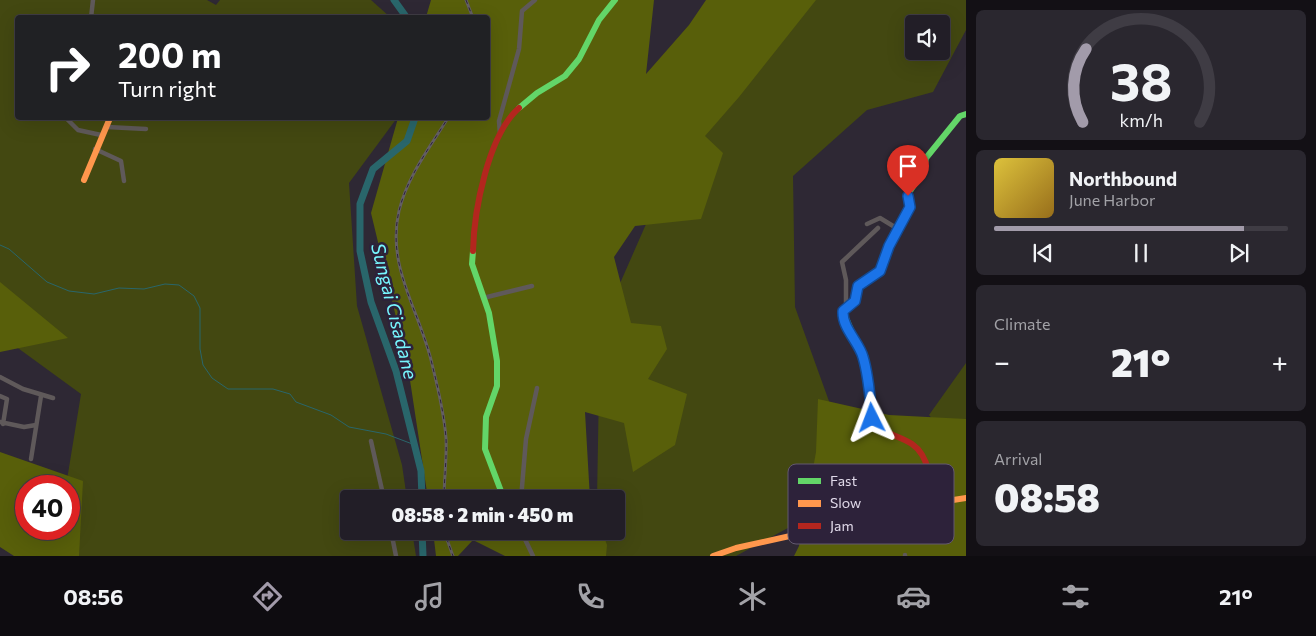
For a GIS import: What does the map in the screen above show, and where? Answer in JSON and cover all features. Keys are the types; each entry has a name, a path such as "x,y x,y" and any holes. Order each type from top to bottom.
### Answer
{"street":[{"path":"91,15 93,0"},
{"path":"500,134 499,122 519,49 522,11 535,0"},
{"path":"501,490 484,444 486,417 496,391 498,378 492,327 472,271 472,252 488,161 500,134 520,106 565,76 574,66 599,20 615,0"},
{"path":"926,464 922,453 912,444 882,431 874,425 863,358 843,318 843,311 856,299 858,286 880,271 898,229 910,207 908,194 924,170 926,158 960,116 966,114"},
{"path":"68,120 78,130 101,135"},
{"path":"84,180 101,135 109,120"},
{"path":"107,127 146,129"},
{"path":"96,149 121,161 124,181"},
{"path":"867,224 880,218 898,229"},
{"path":"846,309 846,280 842,262 878,228"},
{"path":"483,298 532,286"},
{"path":"0,377 41,396 53,398"},
{"path":"522,490 526,439 537,388"},
{"path":"0,396 7,399 2,423 24,427 36,425"},
{"path":"31,459 41,396"},
{"path":"371,440 382,490"},
{"path":"713,556 788,538"},
{"path":"393,540 396,556"},
{"path":"525,540 532,556"}],"green space":[{"path":"0,0 207,0 216,5 220,0 371,0 388,15 15,15 15,120 396,120 349,183 357,306 402,465 406,490 340,490 340,540 413,540 416,556 47,556 60,540 80,540 80,475 68,475 81,394 0,335"},
{"path":"431,0 654,0 646,74 689,25 706,0 816,0 739,97 705,136 723,153 701,219 635,226 614,257 631,323 661,326 667,349 648,379 687,394 675,445 633,472 624,423 585,412 589,490 427,490 408,367 371,213 397,120 490,120 490,15 427,15"},
{"path":"781,0 966,0 966,30 933,92 867,110 793,176 795,307 830,404 826,464 788,464 788,528 736,556 596,556 596,540 625,540 625,490 597,490 600,329 675,158"},
{"path":"0,282 68,338 0,352"},
{"path":"966,363 966,458 929,415"},
{"path":"818,399 889,415 966,419 966,556 794,556 799,544 954,544 954,464 814,464"},
{"path":"0,452 66,475 15,475 15,540 80,540 79,556 14,556 0,547"},
{"path":"80,480 83,481 80,537"},
{"path":"434,540 473,540 458,556 436,556"},
{"path":"473,540 605,540 607,545 606,556 505,556"}],"waterway":[{"name":"Sungai Cisadane","path":"394,0 405,15"},
{"name":"Sungai Cisadane","path":"414,120 407,141 373,169 360,204 360,251 371,302 396,371 421,471 422,490"},
{"path":"0,245 9,249 47,282 69,291 94,294 119,288 144,289 165,284 179,285 194,296 200,308 200,349 203,365 212,378 228,389 273,389 290,394 296,402 331,415 349,427 386,434 415,445"},
{"name":"Sungai Cisadane","path":"422,540 423,556"}],"railway":[{"path":"466,0 472,15"},
{"path":"444,490 446,446 442,410 427,345 401,270 397,251 396,231 399,211 408,186 447,120"},
{"path":"447,540 453,556"}],"traffic: fast":[{"path":"519,108 537,93 565,76 579,59 599,20 615,0"},
{"path":"866,375 863,358 843,311 856,299 858,286 876,275 881,268 889,246 910,207 908,194 924,170 926,158 960,116 966,114"},
{"path":"473,251 472,264 489,313 497,361 497,386 486,417 485,449 501,490"}],"traffic: slow":[{"path":"84,180 109,120"},
{"path":"954,500 966,498"},
{"path":"713,556 736,548 788,536"}],"traffic: jam":[{"path":"473,251 476,216 491,155 508,120 519,108"},
{"path":"866,375 874,425 912,444 919,451 926,464"}],"route":[{"path":"872,418 870,390 863,358 845,322 843,311 855,301 858,286 880,271 901,220 909,210 910,200 908,196"}]}
